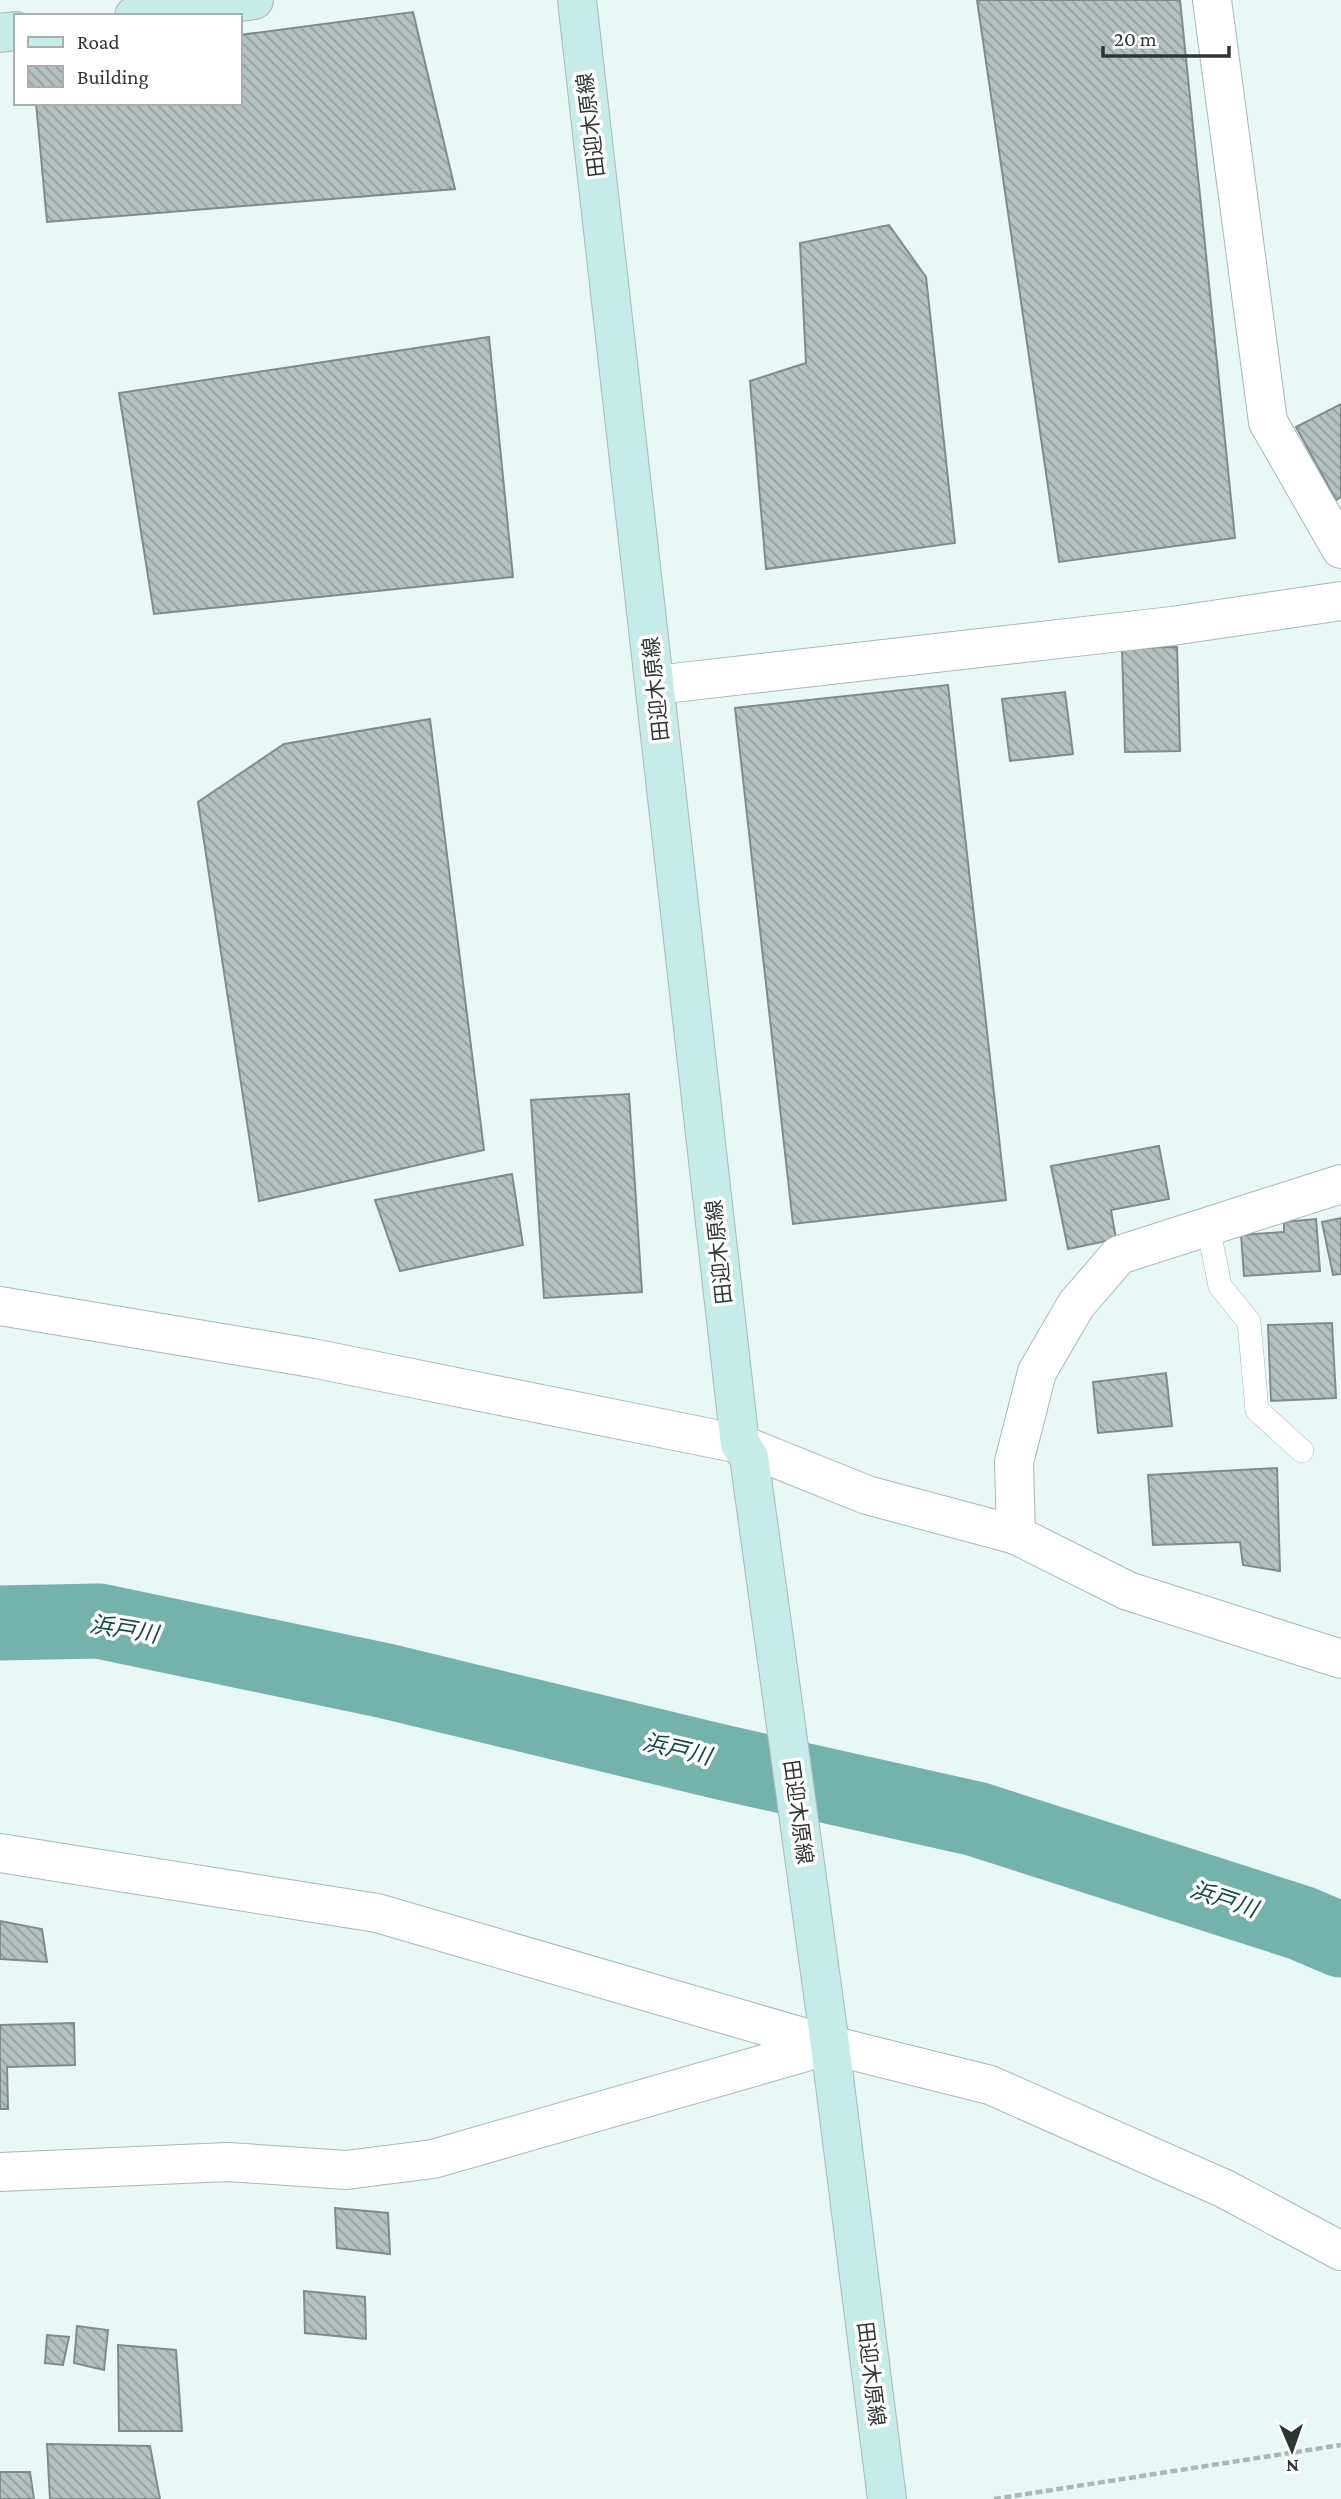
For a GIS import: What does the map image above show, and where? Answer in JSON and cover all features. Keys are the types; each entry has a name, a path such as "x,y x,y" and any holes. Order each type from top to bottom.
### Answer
{"main road":[{"path":"149,14 254,0"},
{"name":"田迎木原線","path":"577,0 745,1450 830,2045 887,2499"}],"street":[{"path":"1212,0 1268,422 1341,550"},
{"path":"656,685 1172,626 1341,601"},
{"path":"1016,1535 1014,1462 1037,1372 1076,1304 1119,1255 1341,1184"},
{"path":"0,1306 312,1358 745,1450 867,1495 1016,1535 1128,1591 1341,1660"},
{"path":"0,1853 377,1913 830,2045 990,2085 1225,2189 1341,2251"},
{"path":"0,2172 228,2162 346,2170 433,2159 830,2045"}],"lane":[{"path":"1208,1226 1220,1286 1249,1322 1257,1409 1302,1451"}],"path":[{"path":"994,2499 1341,2445"}],"building":[{"path":"977,0 1180,0 1235,538 1059,562"},
{"path":"413,12 455,189 47,222 36,105 242,105 242,35"},
{"path":"889,225 926,277 955,543 766,569 750,381 806,363 800,243"},
{"path":"489,337 513,577 154,614 119,393"},
{"path":"1341,404 1341,497 1336,500 1296,427"},
{"path":"1177,647 1180,751 1125,752 1122,648"},
{"path":"948,685 1006,1200 793,1224 735,708"},
{"path":"1065,692 1073,754 1010,761 1002,699"},
{"path":"430,719 484,1150 259,1201 198,802 284,744"},
{"path":"629,1094 642,1292 544,1298 531,1100"},
{"path":"1159,1146 1169,1199 1111,1210 1116,1239 1068,1249 1051,1166"},
{"path":"512,1174 523,1245 400,1271 375,1200"},
{"path":"1341,1218 1341,1274 1333,1275 1322,1222"},
{"path":"1316,1219 1320,1271 1244,1276 1241,1235 1284,1232 1284,1222"},
{"path":"1332,1323 1336,1398 1271,1401 1268,1325"},
{"path":"1166,1373 1172,1426 1098,1433 1093,1382"},
{"path":"1277,1468 1280,1571 1243,1565 1240,1542 1153,1545 1148,1475"},
{"path":"0,1921 42,1929 47,1962 0,1959"},
{"path":"74,2023 75,2065 7,2067 8,2109 0,2109 0,2025"},
{"path":"335,2208 388,2213 390,2254 337,2248"},
{"path":"304,2291 365,2297 366,2339 305,2333"},
{"path":"77,2326 108,2330 104,2370 74,2363"},
{"path":"47,2335 69,2337 63,2365 45,2363"},
{"path":"118,2345 176,2350 182,2431 119,2431"},
{"path":"47,2444 150,2446 160,2499 50,2499"},
{"path":"0,2472 30,2472 34,2499 0,2499"}],"waterway":[{"name":"浜戸川","path":"0,1623 99,1621 386,1681 721,1762 976,1819 1301,1923 1341,1940"}]}
